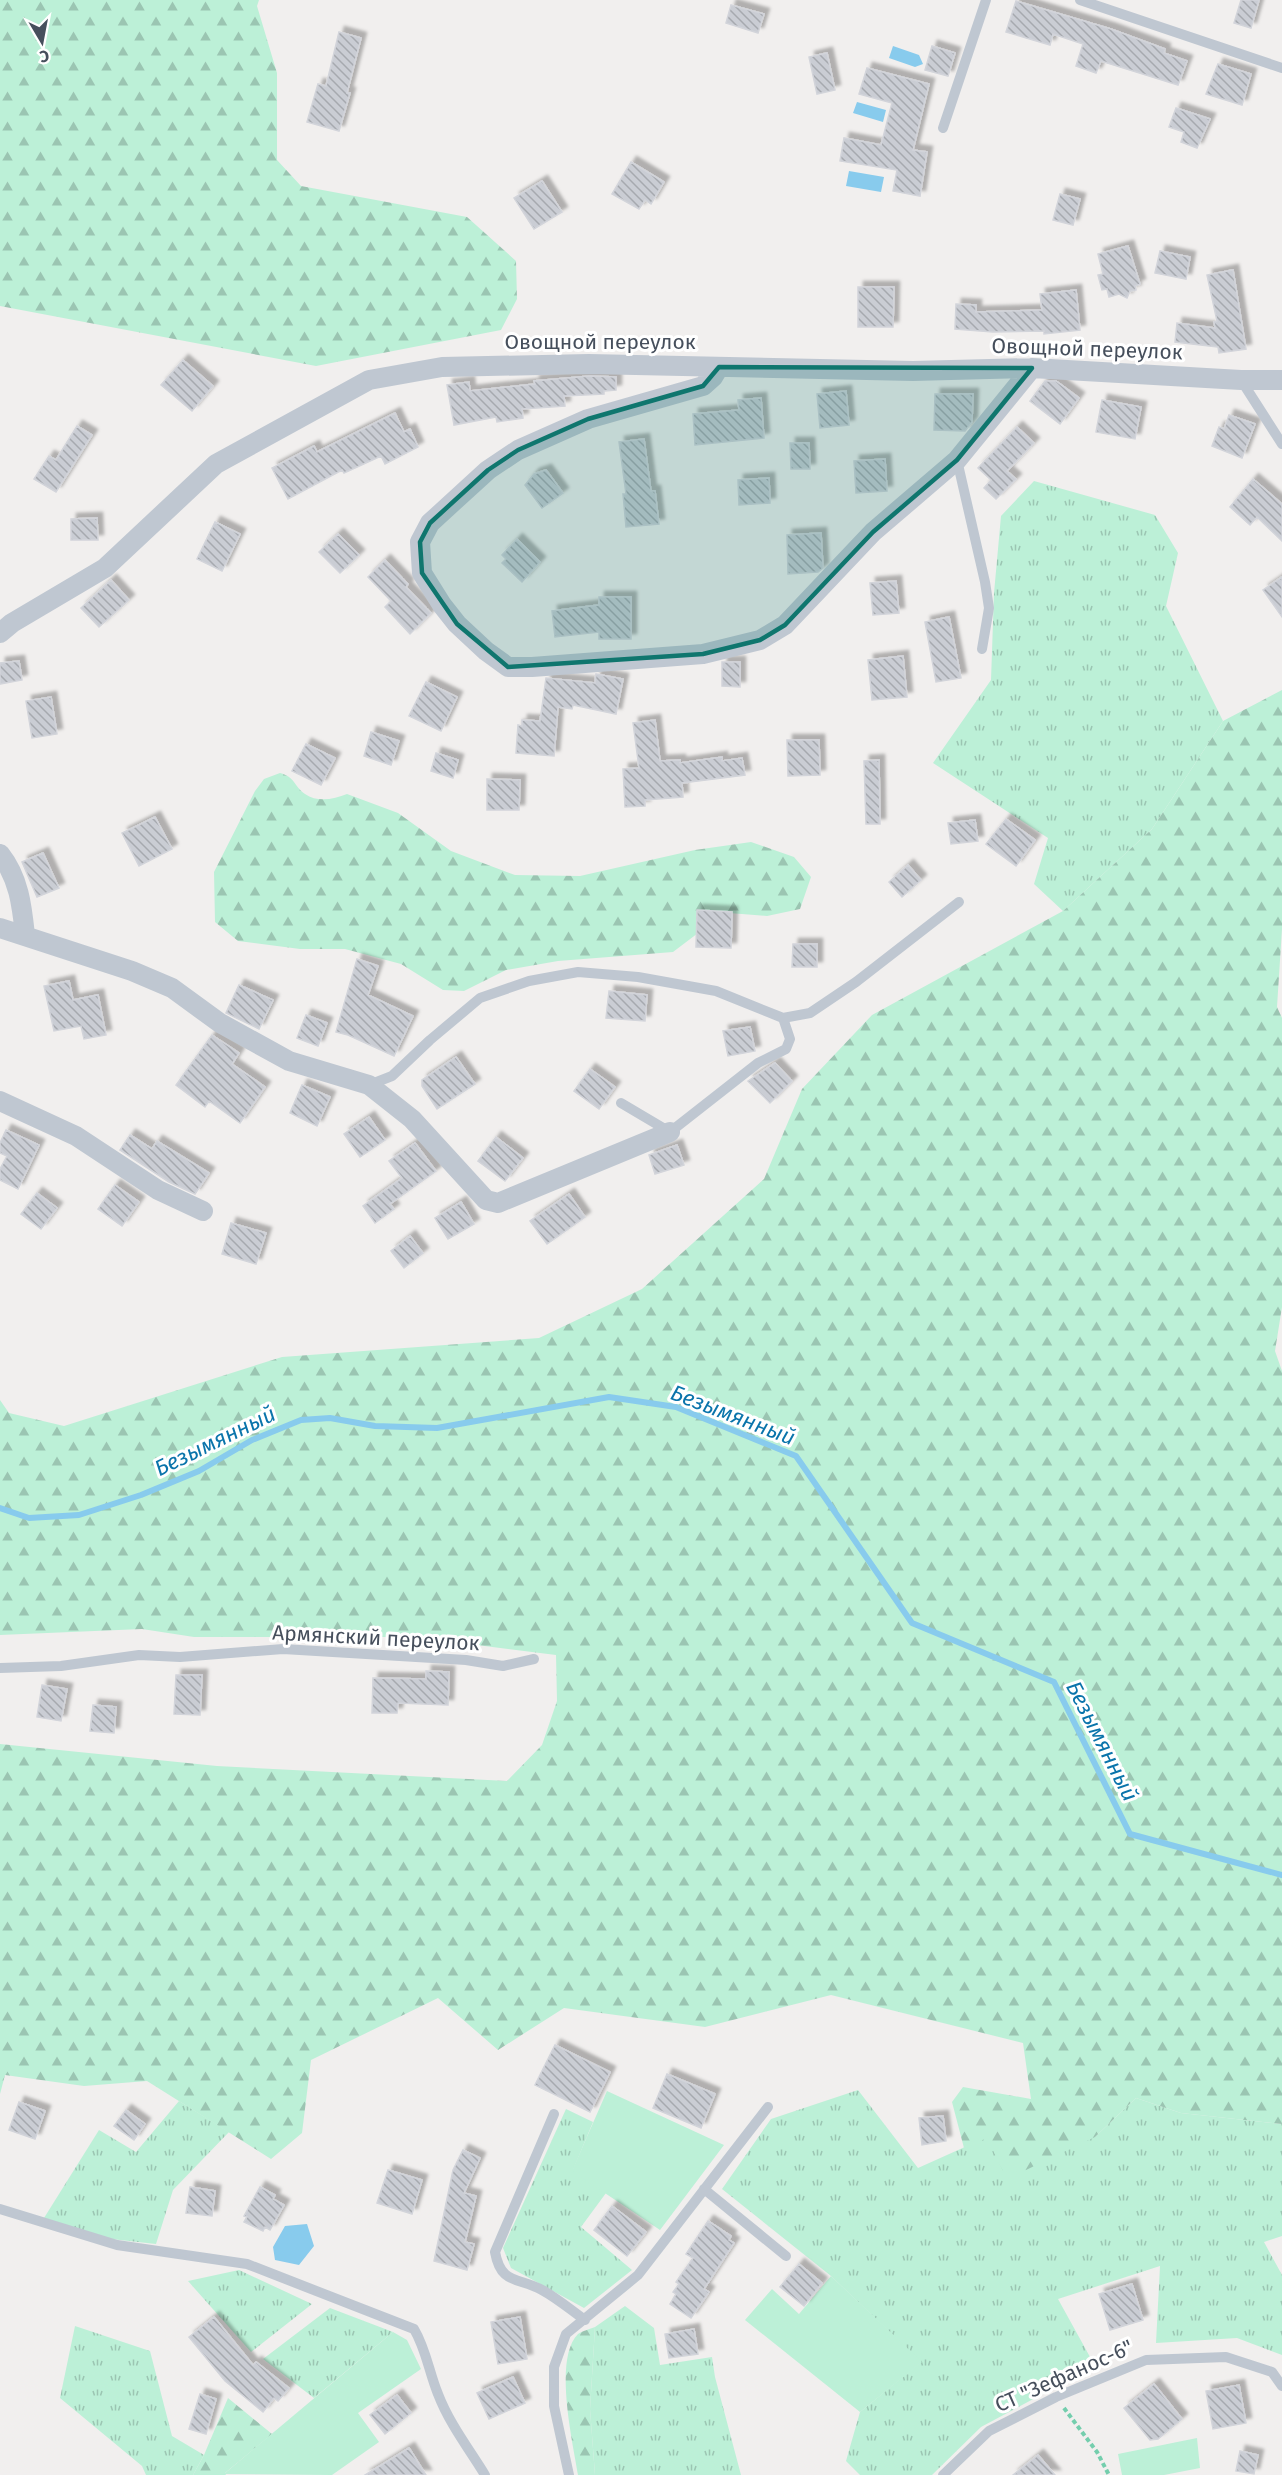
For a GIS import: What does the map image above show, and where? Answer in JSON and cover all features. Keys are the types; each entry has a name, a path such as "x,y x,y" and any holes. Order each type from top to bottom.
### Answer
{"street":[{"name":"Овощной переулок","path":"0,633 12,623 105,568 216,464 369,380 442,367 589,364 913,371 1032,368 1241,381 1282,380"},
{"path":"719,366 713,377 703,386 588,419 518,450 488,470 430,523 420,542 422,573 457,624 486,651 508,667 532,667 703,654 760,640 785,625 873,532 957,460 1032,368"},
{"path":"0,854 10,867 15,879 22,905 25,935"},
{"path":"0,928 172,988 220,1023 290,1061 369,1085 412,1119 486,1200 492,1203 498,1203 670,1132"},
{"path":"0,1101 76,1136 158,1190 203,1211"}],"lane":[{"path":"943,128 986,0"},
{"path":"1080,0 1282,68"},
{"path":"1241,381 1282,444"},
{"path":"957,460 989,608 982,649"},
{"path":"369,1085 392,1077 430,1040 480,998 529,981 578,972 638,976 716,991 783,1018 810,1013 856,982 959,902"},
{"path":"621,1103 670,1132 758,1063 786,1049 790,1039 783,1018"},
{"name":"Армянский переулок","path":"0,1668 61,1666 139,1655 180,1657 283,1649 466,1660 503,1666 534,1659"},
{"path":"569,2475 554,2406 554,2367 566,2334 638,2275 768,2107"},
{"path":"554,2114 495,2252 497,2267 509,2278 542,2290 585,2320"},
{"path":"704,2189 786,2256"},
{"path":"0,2209 117,2245 247,2264 414,2329 421,2342 438,2396 485,2475"},
{"name":"СТ \"Зефанос-6\"","path":"944,2475 989,2431 1056,2397 1146,2360 1226,2357 1272,2372 1282,2386"}],"path":[{"path":"1056,2397 1097,2452 1109,2475"}],"highlighted area":[{"path":"719,367 1032,368 957,460 873,532 785,625 760,640 703,654 508,667 457,624 422,573 420,542 430,523 488,470 518,450 588,419 703,386"}],"green space":[{"path":"0,0 259,0 257,6 277,73 277,160 301,186 467,217 516,261 517,299 501,330 316,366 0,306"},
{"path":"1034,481 1155,515 1178,553 1166,606 1223,721 1152,829 1063,911 1034,884 1048,838 933,763 991,680 994,593 1001,516"},
{"path":"1282,690 1282,929 1277,1007 1282,1018 1282,1307 1275,1351 1282,1371 1282,2124 1181,2113 1136,2098 1095,2137 1007,2179 987,2138 964,2148 952,2102 963,2087 1031,2099 1023,2043 831,1995 705,2027 564,2008 498,2050 438,1998 311,2060 302,2133 271,2159 147,2081 84,2086 5,2075 0,2094 0,1744 217,1766 507,1781 542,1745 557,1701 556,1655 414,1637 194,1637 142,1629 0,1635 0,1400 9,1413 64,1426 282,1357 539,1338 642,1289 764,1179 802,1089 872,1015 1063,911 1152,829 1223,721"},
{"path":"280,773 292,779 301,791 310,797 326,799 347,794 398,813 451,851 515,875 580,876 695,850 751,842 794,857 811,877 800,909 767,916 729,913 673,952 558,961 506,970 464,991 443,990 401,964 345,949 300,949 238,941 215,922 214,872 255,791 264,779"},
{"path":"858,2090 918,2168 987,2137 1095,2137 1136,2098 1181,2113 1282,2124 1282,2236 1264,2242 1282,2275 1282,2355 1237,2338 1156,2343 1160,2266 1058,2299 1095,2366 981,2427 932,2475 860,2475 846,2461 860,2412 921,2362 831,2276 722,2189 771,2119"},
{"path":"607,2091 724,2145 660,2230 572,2171"},
{"path":"179,2101 229,2132 173,2190 156,2244 111,2239 44,2218 99,2130 136,2152"},
{"path":"566,2109 593,2122 573,2170 606,2193 581,2227 632,2270 584,2308 511,2268 503,2248"},
{"path":"239,2270 312,2304 251,2352 188,2281"},
{"path":"831,2276 922,2362 860,2412 745,2320 772,2289 799,2314"},
{"path":"625,2306 654,2328 660,2365 712,2357 715,2377 741,2475 595,2475 590,2409 595,2327"},
{"path":"330,2308 393,2332 314,2398 263,2359"},
{"path":"75,2326 150,2351 172,2436 204,2455 193,2475 146,2475 142,2466 60,2398"},
{"path":"595,2327 590,2409 595,2475 578,2475 569,2423 567,2362 571,2346 578,2334"},
{"path":"393,2332 407,2340 421,2369 358,2413 379,2442 332,2475 224,2474"},
{"path":"228,2398 272,2434 225,2473 226,2475 193,2475 204,2455"},
{"path":"1197,2438 1200,2468 1164,2475 1122,2475 1118,2454"}],"water":[{"path":"893,46 919,55 923,64 915,67 889,58"},
{"path":"857,102 886,110 883,122 853,113"},
{"path":"849,171 884,177 881,192 846,186"},
{"path":"307,2224 314,2246 299,2265 275,2260 273,2247 285,2226"}],"building":[{"path":"1241,0 1259,0 1251,28 1234,23"},
{"path":"1016,1 1111,29 1165,49 1164,53 1187,61 1178,85 1101,61 1096,73 1076,66 1083,44 1053,34 1050,45 1006,32"},
{"path":"731,5 764,14 758,33 726,23"},
{"path":"339,32 361,38 347,93 350,93 339,131 307,122 318,84 326,86"},
{"path":"932,46 955,53 948,76 925,70"},
{"path":"827,53 835,90 817,94 809,57"},
{"path":"1218,64 1251,74 1242,105 1206,94"},
{"path":"867,68 929,84 913,150 927,152 920,196 893,191 897,170 840,161 844,138 881,145 892,103 859,94"},
{"path":"1176,108 1210,119 1197,148 1181,142 1184,132 1169,127"},
{"path":"631,162 664,182 651,204 645,200 639,209 612,194"},
{"path":"542,181 562,212 534,229 514,198"},
{"path":"1060,194 1080,199 1073,225 1053,220"},
{"path":"1128,246 1140,284 1135,286 1136,290 1130,291 1127,298 1119,294 1109,297 1107,289 1102,290 1098,275 1103,274 1098,254"},
{"path":"1160,251 1190,257 1186,279 1155,273"},
{"path":"1233,270 1246,349 1219,353 1218,347 1175,342 1177,323 1215,328 1214,322 1217,321 1207,275"},
{"path":"858,287 894,287 893,327 858,327"},
{"path":"1076,290 1080,330 1044,334 1044,331 993,332 955,329 956,304 976,305 976,312 1042,310 1040,294"},
{"path":"183,360 213,386 192,411 161,385"},
{"path":"590,376 616,377 616,390 604,391 604,394 564,396 565,406 522,409 523,418 497,422 496,417 454,425 447,385 469,382 470,391 535,384 534,381"},
{"path":"1045,381 1056,381 1079,398 1060,424 1030,401"},
{"path":"846,391 849,425 820,428 817,394"},
{"path":"935,394 973,394 972,422 965,431 934,430"},
{"path":"761,398 764,438 695,445 693,414 739,410 738,400"},
{"path":"1102,400 1141,407 1135,439 1096,432"},
{"path":"395,413 404,432 410,429 418,447 385,464 381,456 344,473 342,470 288,499 272,468 314,446 317,452"},
{"path":"1229,415 1255,424 1242,458 1212,446 1219,427 1224,429"},
{"path":"77,426 92,435 56,492 34,479 49,456 56,460"},
{"path":"1017,427 1034,443 1007,471 1016,479 996,499 984,488 991,480 978,468"},
{"path":"644,439 651,491 655,491 659,524 626,527 623,494 626,494 619,442"},
{"path":"790,443 809,443 810,469 791,469"},
{"path":"885,459 887,491 856,493 854,461"},
{"path":"546,470 563,493 542,508 525,485 534,474"},
{"path":"769,478 770,503 739,505 738,480"},
{"path":"1253,479 1282,504 1282,541 1257,517 1250,525 1230,507"},
{"path":"97,518 98,540 71,540 71,519"},
{"path":"215,522 240,534 222,571 197,559"},
{"path":"821,533 823,568 818,572 788,574 787,535"},
{"path":"338,534 359,555 340,573 319,552"},
{"path":"517,539 540,562 522,582 502,563 506,559 502,555"},
{"path":"385,560 408,584 406,587 431,613 410,634 385,607 391,601 368,577"},
{"path":"1282,577 1282,617 1263,590"},
{"path":"111,580 129,600 99,627 81,608"},
{"path":"896,581 899,613 873,615 870,583"},
{"path":"599,597 631,597 631,639 599,639 599,632 555,637 552,611 599,605"},
{"path":"949,617 961,678 936,682 925,622"},
{"path":"903,656 907,697 872,700 868,660"},
{"path":"19,661 22,680 0,684 0,663"},
{"path":"722,662 740,662 740,687 722,686"},
{"path":"596,674 623,679 616,714 573,705 572,709 558,707 554,756 516,753 518,725 522,726 522,720 540,721 546,678 595,683"},
{"path":"426,682 457,697 441,731 409,716"},
{"path":"51,697 57,734 32,738 26,701"},
{"path":"655,720 660,761 680,760 680,763 722,757 722,761 742,758 745,775 682,783 683,797 645,800 645,806 625,807 623,769 639,768 633,723"},
{"path":"371,732 399,741 391,765 364,756"},
{"path":"787,740 819,740 820,775 788,776"},
{"path":"306,744 335,758 321,785 292,771"},
{"path":"436,753 458,760 453,778 431,771"},
{"path":"879,760 880,824 866,824 864,761"},
{"path":"487,779 520,780 519,810 487,810"},
{"path":"155,817 172,849 139,866 122,833"},
{"path":"1006,819 1035,840 1016,866 986,844"},
{"path":"975,820 978,841 951,844 948,823"},
{"path":"43,853 59,888 37,897 22,862"},
{"path":"908,865 921,880 902,897 889,882"},
{"path":"697,910 732,912 731,948 696,947"},
{"path":"793,944 817,944 817,967 792,967"},
{"path":"357,959 378,966 368,995 413,1016 394,1056 348,1035 336,1032"},
{"path":"69,981 73,1000 98,995 106,1035 84,1039 81,1026 54,1031 44,986"},
{"path":"239,985 273,1000 259,1029 226,1013"},
{"path":"609,991 647,995 645,1021 606,1018"},
{"path":"306,1015 327,1023 318,1046 297,1038"},
{"path":"750,1027 755,1051 728,1056 723,1031"},
{"path":"212,1035 239,1053 232,1064 265,1087 240,1123 209,1101 205,1107 176,1085"},
{"path":"456,1057 475,1084 437,1109 422,1086 422,1080"},
{"path":"775,1063 792,1081 770,1103 748,1081"},
{"path":"590,1069 615,1087 599,1109 574,1091"},
{"path":"302,1085 330,1097 317,1126 290,1113"},
{"path":"369,1117 385,1140 360,1157 344,1134"},
{"path":"6,1130 39,1145 18,1189 0,1180 0,1169 7,1156 0,1153 0,1143"},
{"path":"130,1135 152,1149 157,1141 209,1173 195,1194 169,1182 120,1150"},
{"path":"496,1137 523,1158 505,1181 478,1161"},
{"path":"415,1143 436,1171 390,1204 394,1209 375,1223 363,1206 402,1178 389,1161"},
{"path":"677,1145 684,1165 655,1174 649,1155"},
{"path":"115,1185 139,1202 122,1226 98,1209"},
{"path":"37,1193 57,1208 41,1229 21,1214"},
{"path":"569,1194 585,1217 547,1244 530,1221"},
{"path":"461,1202 474,1224 448,1239 435,1218"},
{"path":"231,1223 266,1233 256,1264 222,1254"},
{"path":"410,1236 423,1253 404,1268 391,1251"},
{"path":"426,1671 449,1672 448,1705 398,1703 397,1713 372,1713 373,1678 426,1679"},
{"path":"176,1675 202,1675 200,1715 174,1714"},
{"path":"42,1685 67,1689 61,1721 37,1717"},
{"path":"93,1705 116,1707 114,1733 90,1731"},
{"path":"555,2045 610,2072 590,2112 535,2085"},
{"path":"667,2074 715,2094 701,2128 653,2108"},
{"path":"19,2102 45,2111 35,2139 9,2130"},
{"path":"126,2110 145,2124 134,2140 114,2126"},
{"path":"943,2116 946,2141 922,2145 919,2118"},
{"path":"463,2150 480,2158 464,2193 476,2196 465,2242 474,2244 467,2270 434,2261 453,2170"},
{"path":"388,2170 422,2180 412,2214 377,2203"},
{"path":"190,2187 215,2191 212,2216 186,2213"},
{"path":"260,2187 275,2195 273,2199 284,2205 270,2230 265,2227 263,2231 244,2222 247,2217 244,2216"},
{"path":"612,2206 646,2232 627,2256 594,2230"},
{"path":"708,2221 731,2236 729,2240 734,2243 704,2289 709,2292 691,2318 670,2304 676,2294 673,2292 679,2284 676,2282 693,2258 686,2254"},
{"path":"799,2264 822,2283 804,2306 780,2287"},
{"path":"1132,2284 1143,2320 1110,2330 1099,2294"},
{"path":"214,2317 253,2365 256,2362 289,2388 278,2401 274,2398 263,2412 225,2381 189,2337"},
{"path":"520,2317 527,2359 498,2364 491,2322"},
{"path":"694,2329 698,2354 669,2358 665,2334"},
{"path":"513,2377 525,2403 489,2419 477,2393"},
{"path":"1154,2384 1182,2419 1158,2439 1150,2440 1124,2408"},
{"path":"1239,2385 1246,2423 1213,2429 1206,2391"},
{"path":"200,2394 216,2399 206,2434 189,2429"},
{"path":"397,2395 411,2413 385,2434 370,2415"},
{"path":"409,2448 426,2475 365,2475"},
{"path":"1240,2451 1258,2455 1254,2474 1236,2471"},
{"path":"1038,2455 1055,2475 1013,2475"}],"waterway":[{"name":"Безымянный","path":"0,1508 29,1518 79,1515 141,1495 199,1471 252,1440 301,1420 330,1418 375,1426 437,1428 609,1397 676,1407 796,1456 912,1623 1054,1682 1130,1834 1282,1875"}]}
